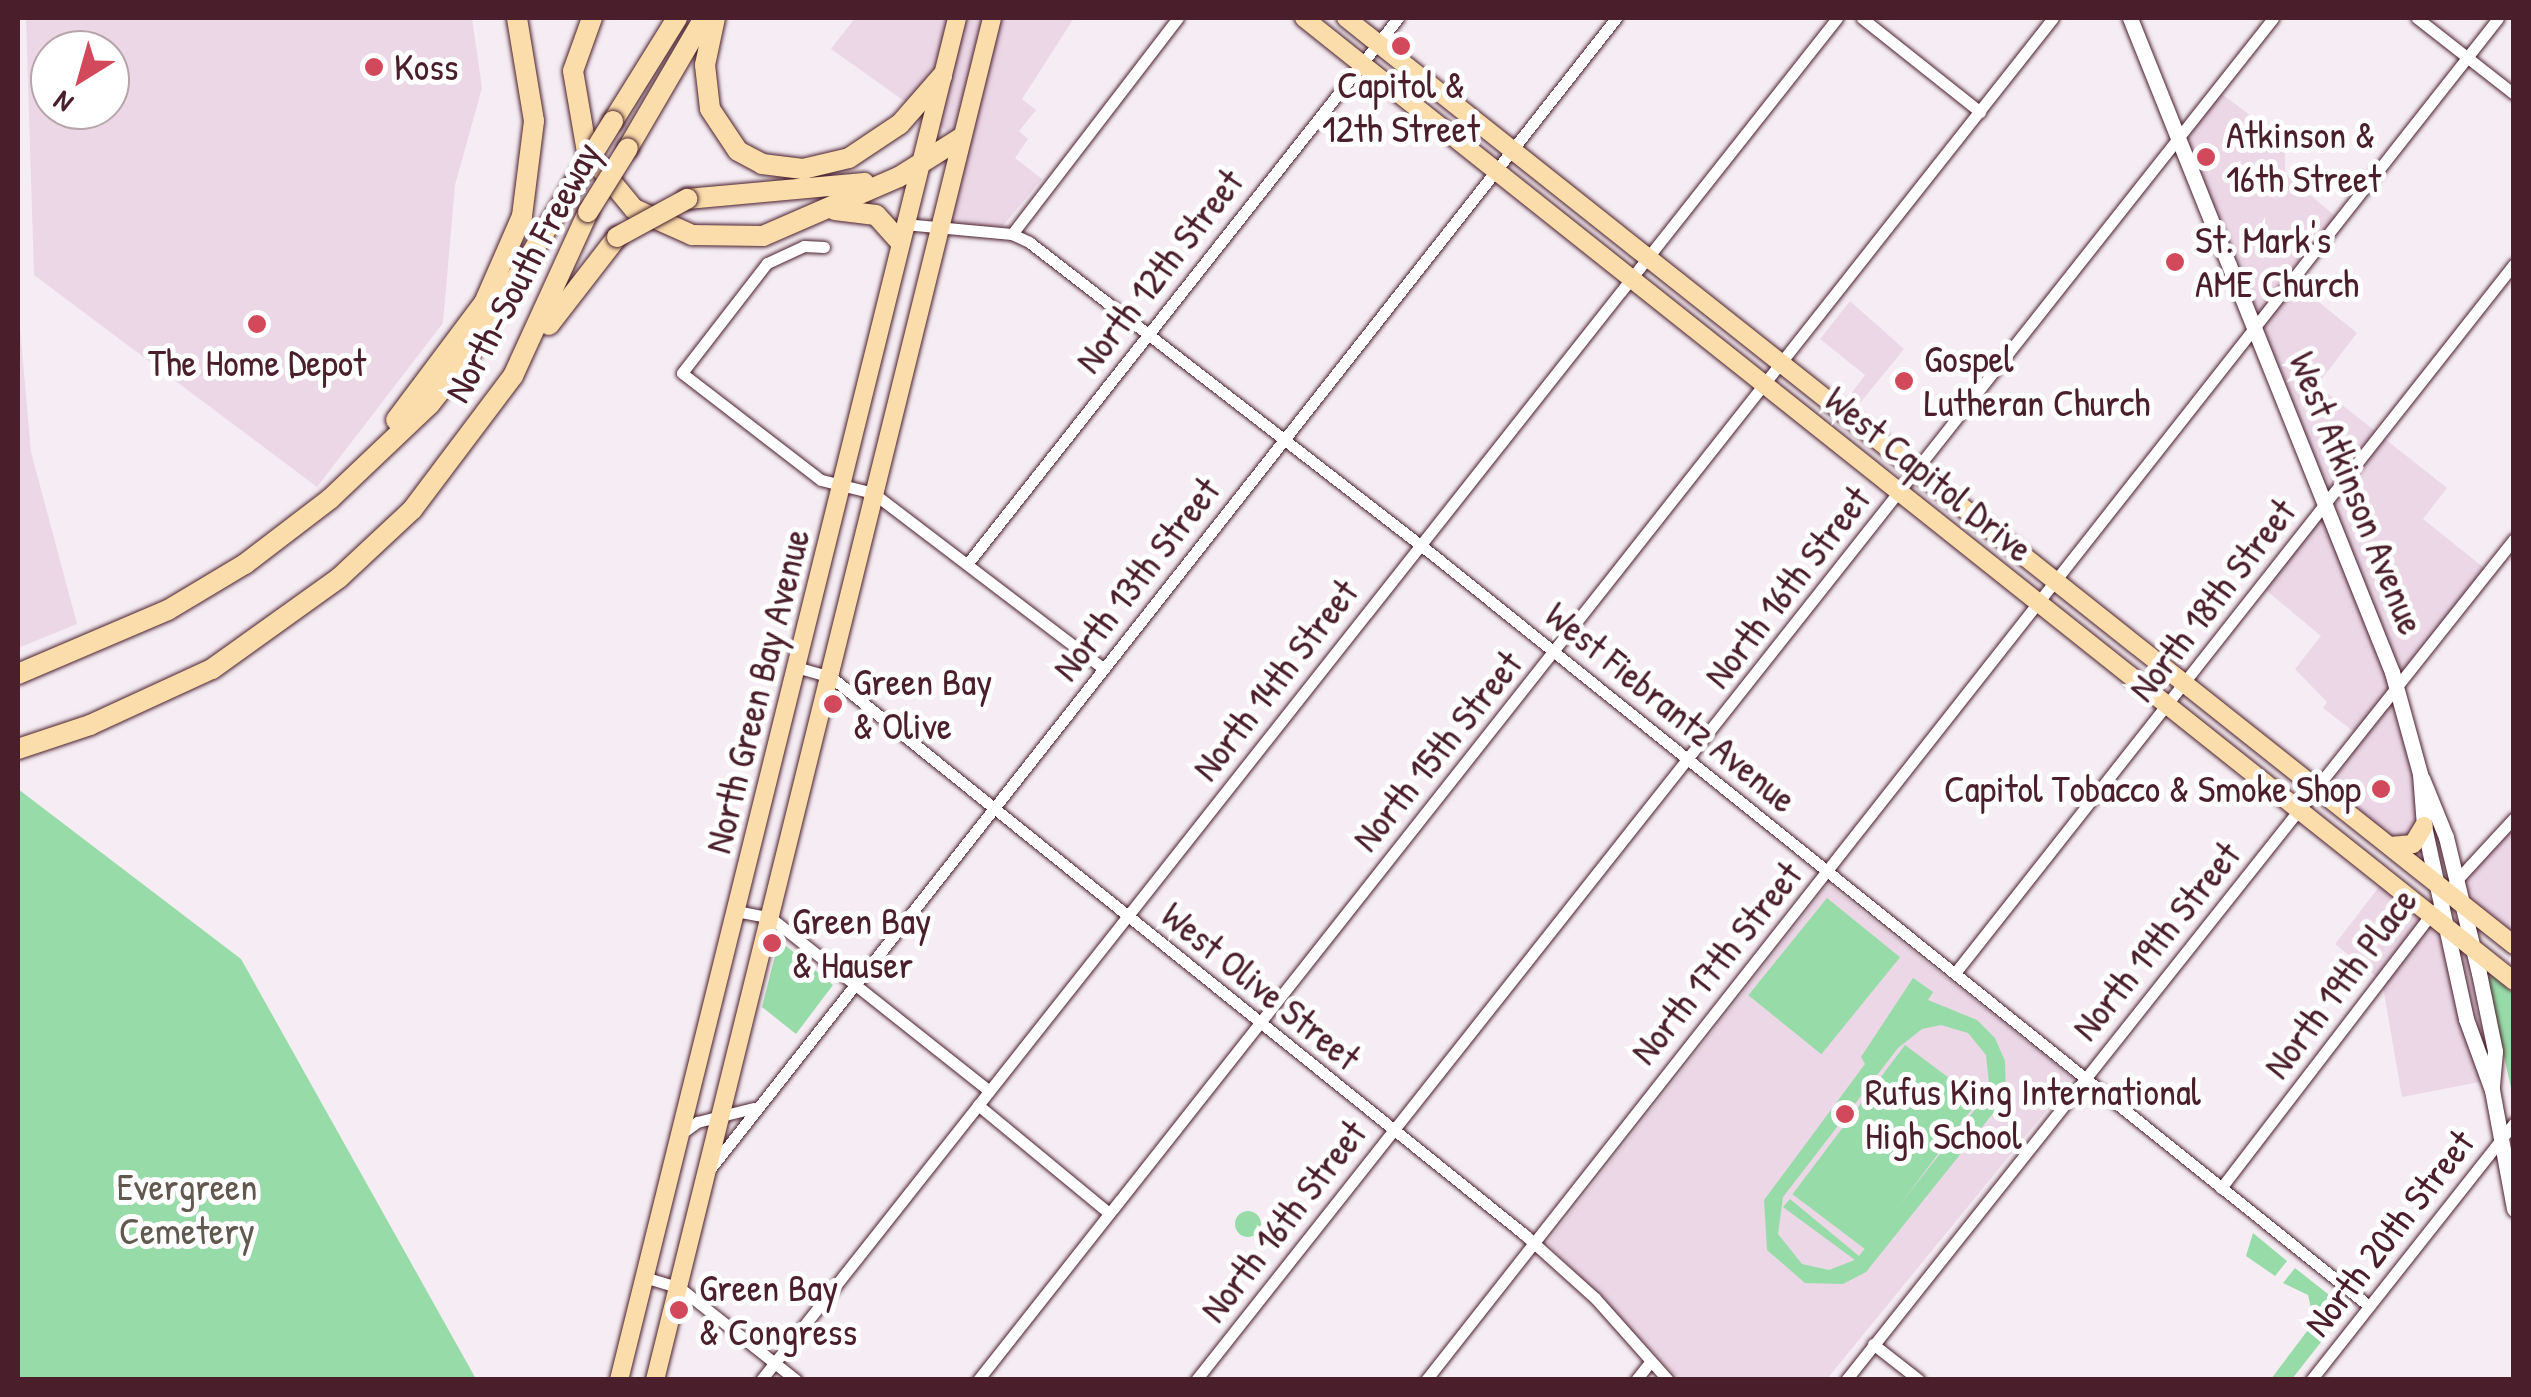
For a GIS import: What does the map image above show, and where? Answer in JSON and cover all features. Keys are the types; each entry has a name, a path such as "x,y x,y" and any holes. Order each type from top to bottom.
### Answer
{"highway":[{"path":"330,499 468,328 522,216 534,120 516,18"},
{"path":"592,18 573,71 578,126 600,172 634,210 717,239 762,236 915,165 961,138"},
{"name":"North-South Freeway","path":"18,674 168,610 245,564 330,499 430,404 471,352 677,18"},
{"name":"North-South Freeway","path":"18,749 90,726 212,670 324,590 412,510 513,376 588,212 704,18"},
{"path":"715,18 705,65 710,109 729,142 762,164 803,169 849,158 900,124 942,76"},
{"path":"513,376 617,238 687,198 844,188 915,165"},
{"path":"818,212 876,215 902,233"}],"main road":[{"name":"North Green Bay Avenue","path":"619,1380 840,488 915,165 957,18"},
{"name":"North Green Bay Avenue","path":"656,1380 992,18"},
{"name":"West Capitol Drive","path":"1304,18 2514,981"},
{"name":"West Capitol Drive","path":"1346,18 2514,944"},
{"path":"2390,846 2413,844 2424,826"}],"street":[{"path":"902,233 941,228 1012,234 1178,18"},
{"name":"North 12th Street","path":"968,563 1398,18"},
{"name":"North 13th Street","path":"703,1178 1616,18"},
{"name":"North 14th Street","path":"761,1380 1837,18"},
{"path":"1862,18 1980,112"},
{"name":"North 15th Street","path":"978,1380 2053,18"},
{"name":"West Atkinson Avenue","path":"2130,18 2328,501 2397,687 2446,889 2450,931 2472,1041 2492,1090 2514,1209"},
{"name":"North 16th Street","path":"1196,1380 2273,18"},
{"path":"2416,18 2514,94"},
{"name":"North 17th Street","path":"1426,1380 2498,18"},
{"name":"West Fiebrantz Avenue","path":"1012,234 1285,438 2369,1306"},
{"path":"824,247 804,246 767,263 682,373 840,488 873,493 1103,668"},
{"name":"North 18th Street","path":"1956,973 2514,264"},
{"name":"North 19th Street","path":"1846,1380 2513,541"},
{"name":"West Olive Street","path":"796,668 831,677 1534,1243 1668,1380"},
{"name":"West Atkinson Avenue","path":"2420,774 2424,826 2446,889"},
{"name":"North 19th Place","path":"2220,1188 2430,916 2446,889 2514,818"},
{"name":"West Atkinson Avenue","path":"2462,904 2495,1052 2492,1090"},
{"path":"736,911 771,918 989,1091"},
{"path":"682,1133 720,1116 746,1113 764,1099"},
{"path":"978,1105 1109,1213"},
{"name":"North 20th Street","path":"2311,1380 2514,1122"},
{"path":"644,1277 680,1288 796,1380"},
{"path":"1874,1344 1919,1380"},
{"path":"1636,1380 1651,1361"}],"shaded area":[{"path":"26,18 472,18 482,88 455,185 443,323 317,487 34,275"},
{"path":"855,18 1074,18 1022,99 1036,110 1019,131 1028,139 1015,158 1042,179 1002,227 950,225 969,147 831,49"},
{"path":"2218,91 2285,142 2285,174 2341,221 2294,282 2357,333 2317,385 2447,488 2423,519 2488,571 2396,689 2447,891 2508,825 2513,830 2513,945 2316,788 2358,735 2323,708 2327,702 2295,669 2321,636 2261,586 2328,501 2179,138"},
{"path":"1850,301 1904,349 1860,403 1850,395 1865,375 1820,339"},
{"path":"18,305 31,452 77,624 18,648"},
{"path":"2385,879 2467,944 2490,1080 2402,1097 2382,981 2335,944"},
{"name":"Rufus King International High School","path":"1828,884 2073,1078 1827,1379 1679,1379 1547,1243"}],"green space":[{"name":"Evergreen Cemetery","path":"18,789 241,959 476,1379 18,1379"},
{"path":"1827,898 1900,957 1821,1054 1748,995"},
{"path":"779,940 833,985 796,1034 762,1007"},
{"path":"2492,976 2513,993 2513,1097 2487,979"},
{"path":"1913,978 1933,992 1928,1000 1977,1020 1995,1038 2005,1061 2006,1097 1866,1272 1843,1284 1805,1283 1767,1250 1764,1200 1865,1064 1861,1057","holes":["1941,1025 1968,1033 1986,1055 1989,1084 1981,1102 1859,1256 1790,1199 1783,1207 1855,1260 1829,1270 1802,1264 1778,1234 1783,1197 1898,1048 1922,1029"]},
{"path":"1905,1045 1978,1100 1866,1250 1792,1194"},
{"path":"1248,1211 1257,1215 1261,1224 1257,1233 1248,1237 1239,1233 1235,1224 1239,1215"},
{"path":"2253,1233 2287,1261 2275,1276 2246,1256"},
{"path":"2295,1268 2347,1309 2292,1379 2271,1379 2314,1322 2308,1295 2283,1283"}],"place":[{"name":"Capitol & 12th Street","path":"1401,46"},
{"name":"Koss","path":"374,67"},
{"name":"Atkinson & 16th Street","path":"2206,157"},
{"name":"St. Mark's AME Church","path":"2175,262"},
{"name":"The Home Depot","path":"257,324"},
{"name":"Gospel Lutheran Church","path":"1904,381"},
{"name":"Green Bay & Olive","path":"833,704"},
{"name":"Capitol Tobacco & Smoke Shop","path":"2381,789"},
{"name":"Green Bay & Hauser","path":"772,943"},
{"name":"Rufus King International High School","path":"1845,1114"},
{"name":"Green Bay & Congress","path":"679,1310"}]}
